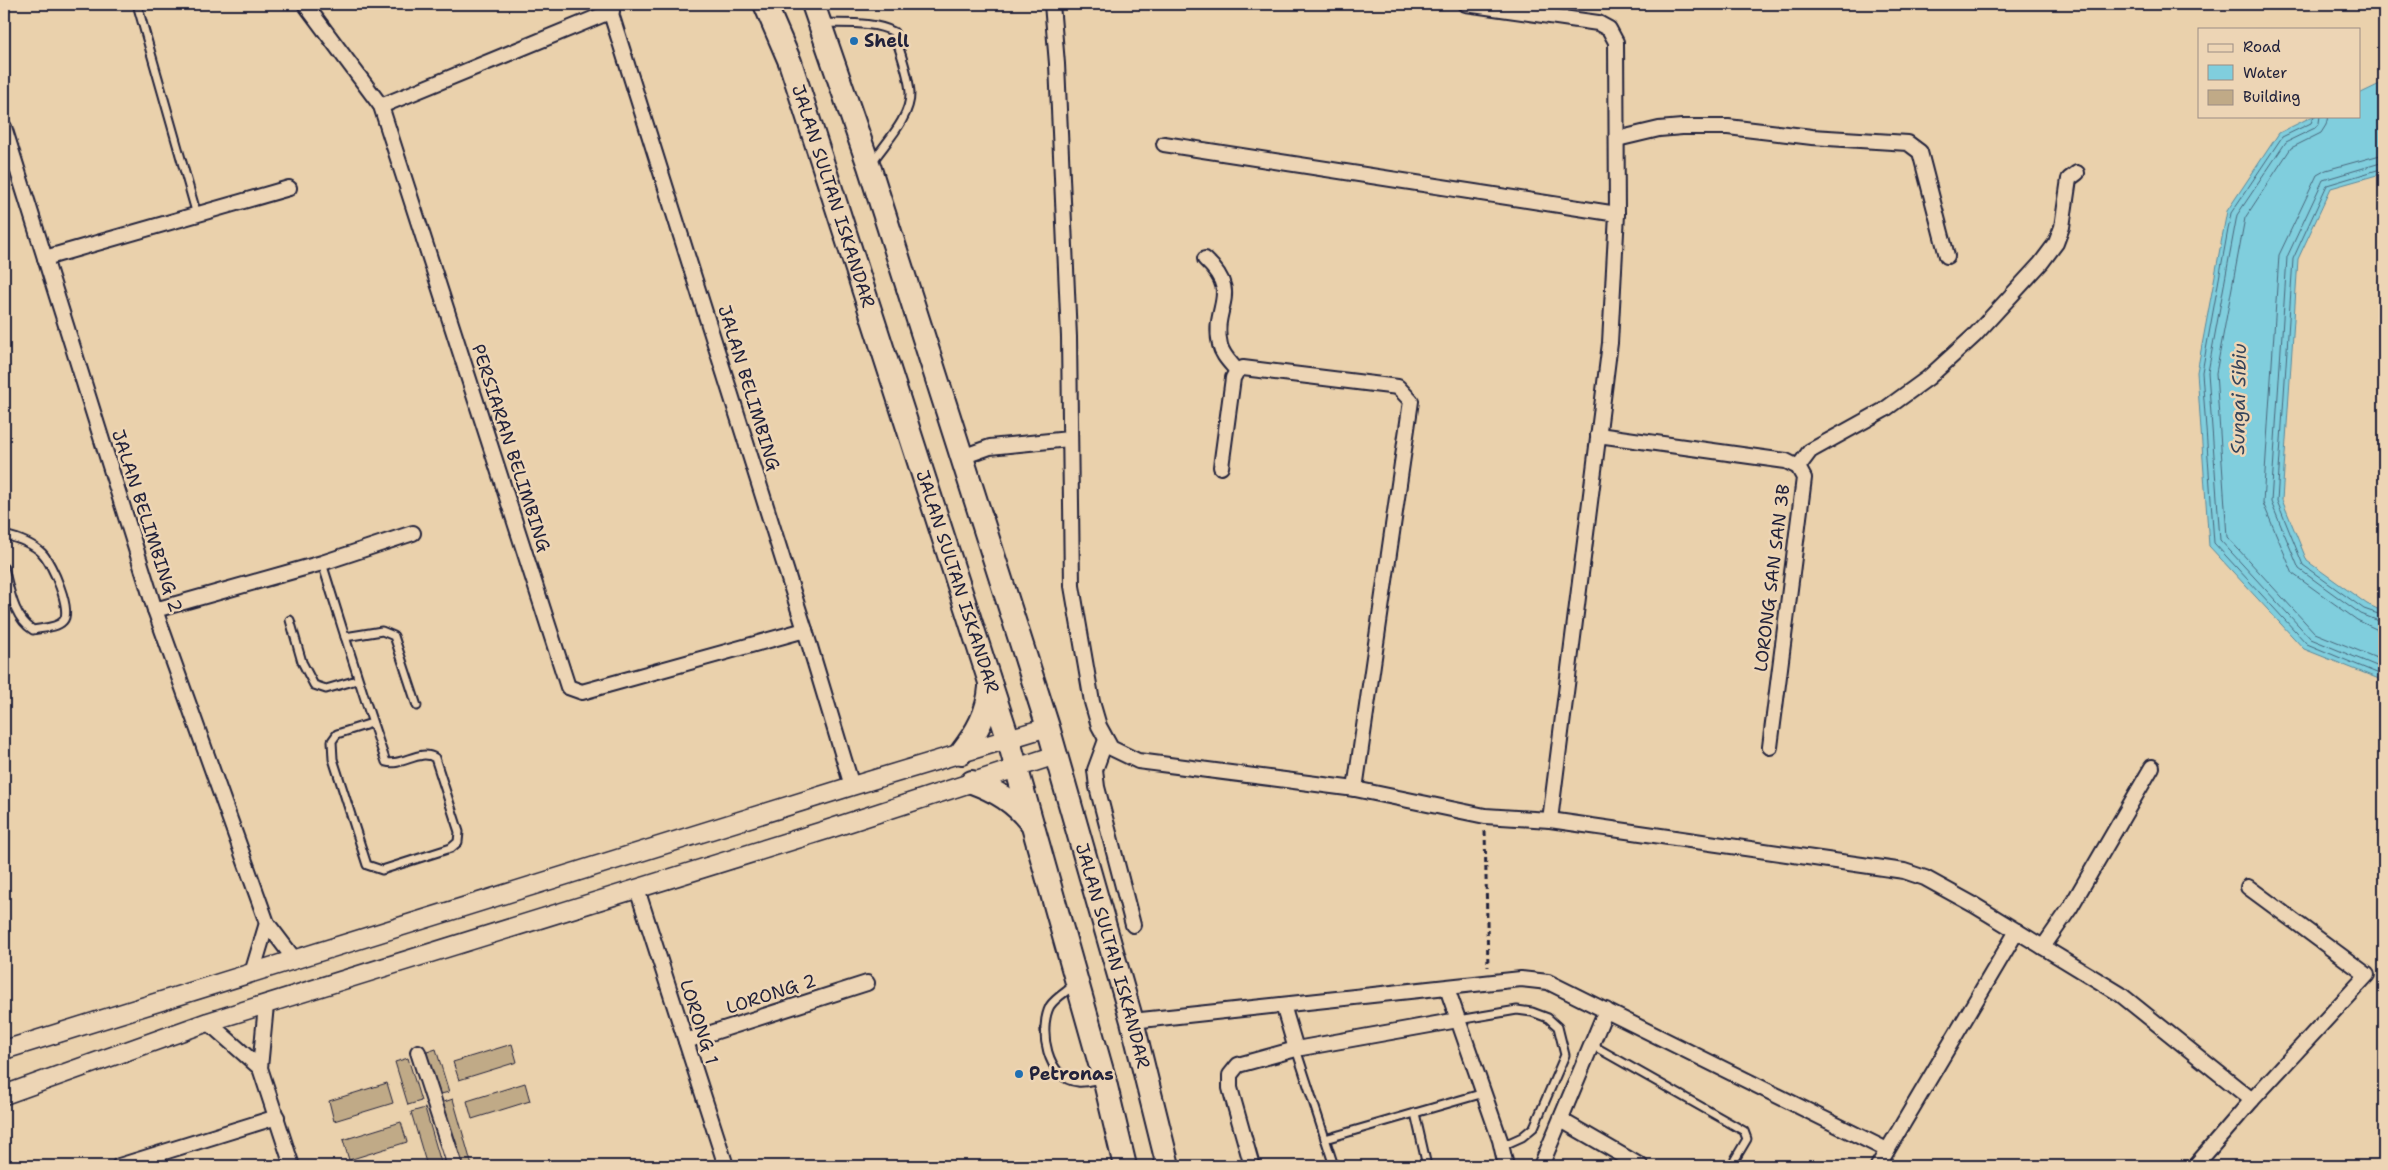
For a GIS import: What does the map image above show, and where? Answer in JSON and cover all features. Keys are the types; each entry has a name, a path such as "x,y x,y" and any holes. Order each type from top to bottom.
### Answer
{"main road":[{"name":"JALAN SULTAN ISKANDAR","path":"765,4 790,62 1008,738 1078,982 1125,1166"},
{"name":"JALAN SULTAN ISKANDAR","path":"816,13 869,166 1048,727 1132,1021 1168,1166"},
{"path":"961,753 984,719 989,700 990,681"},
{"path":"972,782 991,789 1008,799 1023,813 1035,829"}],"street":[{"name":"PERSIARAN BELIMBING","path":"305,4 381,106 568,687 582,692 805,630"},
{"path":"1052,4 1058,73 1068,327 1072,586 1092,702 1106,740 1111,748 1138,761 1355,789 1485,816 1550,820 1904,871 1925,878 2120,994 2252,1100"},
{"path":"1466,4 1520,8 1598,23 1609,29 1616,42 1617,214 1610,343 1550,820"},
{"path":"381,106 610,8"},
{"name":"JALAN BELIMBING","path":"610,8 852,786"},
{"path":"1617,139 1659,129 1682,126 1728,127 1812,138 1908,143 1920,152 1947,256"},
{"name":"JALAN BELIMBING 2","path":"4,127 155,610 266,923 295,960"},
{"path":"1164,144 1617,214"},
{"path":"1798,467 1810,451 1884,410 1928,378 1975,335 2041,263 2056,243 2062,227 2069,179 2077,173"},
{"path":"45,258 289,188"},
{"path":"1205,259 1222,277 1225,288 1218,334 1220,347 1237,371"},
{"path":"1221,467 1233,378 1237,371 1243,368 1398,387 1411,400 1355,789"},
{"name":"LORONG SAN SAN 3B","path":"1598,435 1786,460 1798,467 1804,478 1770,747"},
{"path":"962,457 990,447 1069,440"},
{"path":"155,610 322,563 413,533"},
{"path":"4,1050 852,786 1048,727"},
{"path":"1106,740 1097,760 1095,770 1097,787 1133,925"},
{"path":"4,1095 208,1022 1056,756"},
{"path":"2043,948 2070,908 2152,767"},
{"path":"2195,1166 2252,1100 2367,975 2248,887"},
{"name":"LORONG 1","path":"637,889 726,1166"},
{"path":"252,973 266,923"},
{"path":"1878,1166 2016,932"},
{"path":"1132,1021 1521,979 1548,982 1887,1150"},
{"name":"LORONG 2","path":"686,1040 867,983"},
{"path":"1447,988 1502,1146 1506,1166"},
{"path":"266,1005 260,1068 292,1166"},
{"path":"1282,1006 1296,1049"},
{"path":"1543,1165 1606,1010"},
{"path":"1252,1166 1230,1088 1230,1075 1238,1066 1296,1049 1458,1020"},
{"path":"208,1022 260,1068"},
{"path":"418,1052 455,1166"},
{"path":"119,1166 277,1117"},
{"path":"1560,1120 1641,1166"}],"lane":[{"path":"138,4 197,215"},
{"path":"816,13 884,27 894,32 910,92 908,105 902,119 869,166"},
{"path":"4,535 18,538 42,552 51,564 67,609 65,619 60,624 33,630 24,624 18,617 4,568"},
{"path":"322,563 358,680 386,762 395,764 422,755 430,755 435,758 459,832 458,842 451,848 382,870 367,865 357,840 332,759 332,741 337,734 372,723"},
{"path":"290,620 302,662 314,685 326,689 358,680"},
{"path":"345,637 382,631 394,636 418,706"},
{"path":"1078,982 1051,1004 1045,1019 1044,1033 1046,1046 1053,1065 1063,1075 1077,1082 1104,1078"},
{"path":"1458,1020 1518,1010 1532,1012 1548,1018 1558,1027 1565,1055 1534,1127 1522,1137 1502,1146"},
{"path":"1592,1045 1744,1132 1747,1139 1731,1166"},
{"path":"1296,1049 1334,1166"},
{"path":"1325,1139 1484,1093"},
{"path":"1415,1113 1427,1166"}],"path":[{"path":"1485,816 1488,983"}],"water":[{"name":"Sungai Sibiu","path":"2384,82 2384,173 2331,188 2298,259 2282,500 2307,561 2367,604 2384,612 2384,681 2304,649 2209,546 2197,372 2227,211 2279,133 2309,118 2360,118 2360,94"}],"building":[{"path":"512,1044 517,1062 459,1080 453,1062"},
{"path":"436,1049 449,1092 437,1095 424,1053"},
{"path":"408,1058 421,1101 408,1105 395,1062"},
{"path":"387,1083 393,1103 334,1121 329,1101"},
{"path":"525,1083 530,1101 472,1119 467,1101"},
{"path":"453,1099 472,1166 459,1166 441,1103"},
{"path":"425,1108 442,1166 427,1166 411,1112"},
{"path":"401,1122 407,1142 349,1160 343,1140"}],"place":[{"name":"Shell","path":"854,41"},
{"name":"Petronas","path":"1019,1074"}]}
